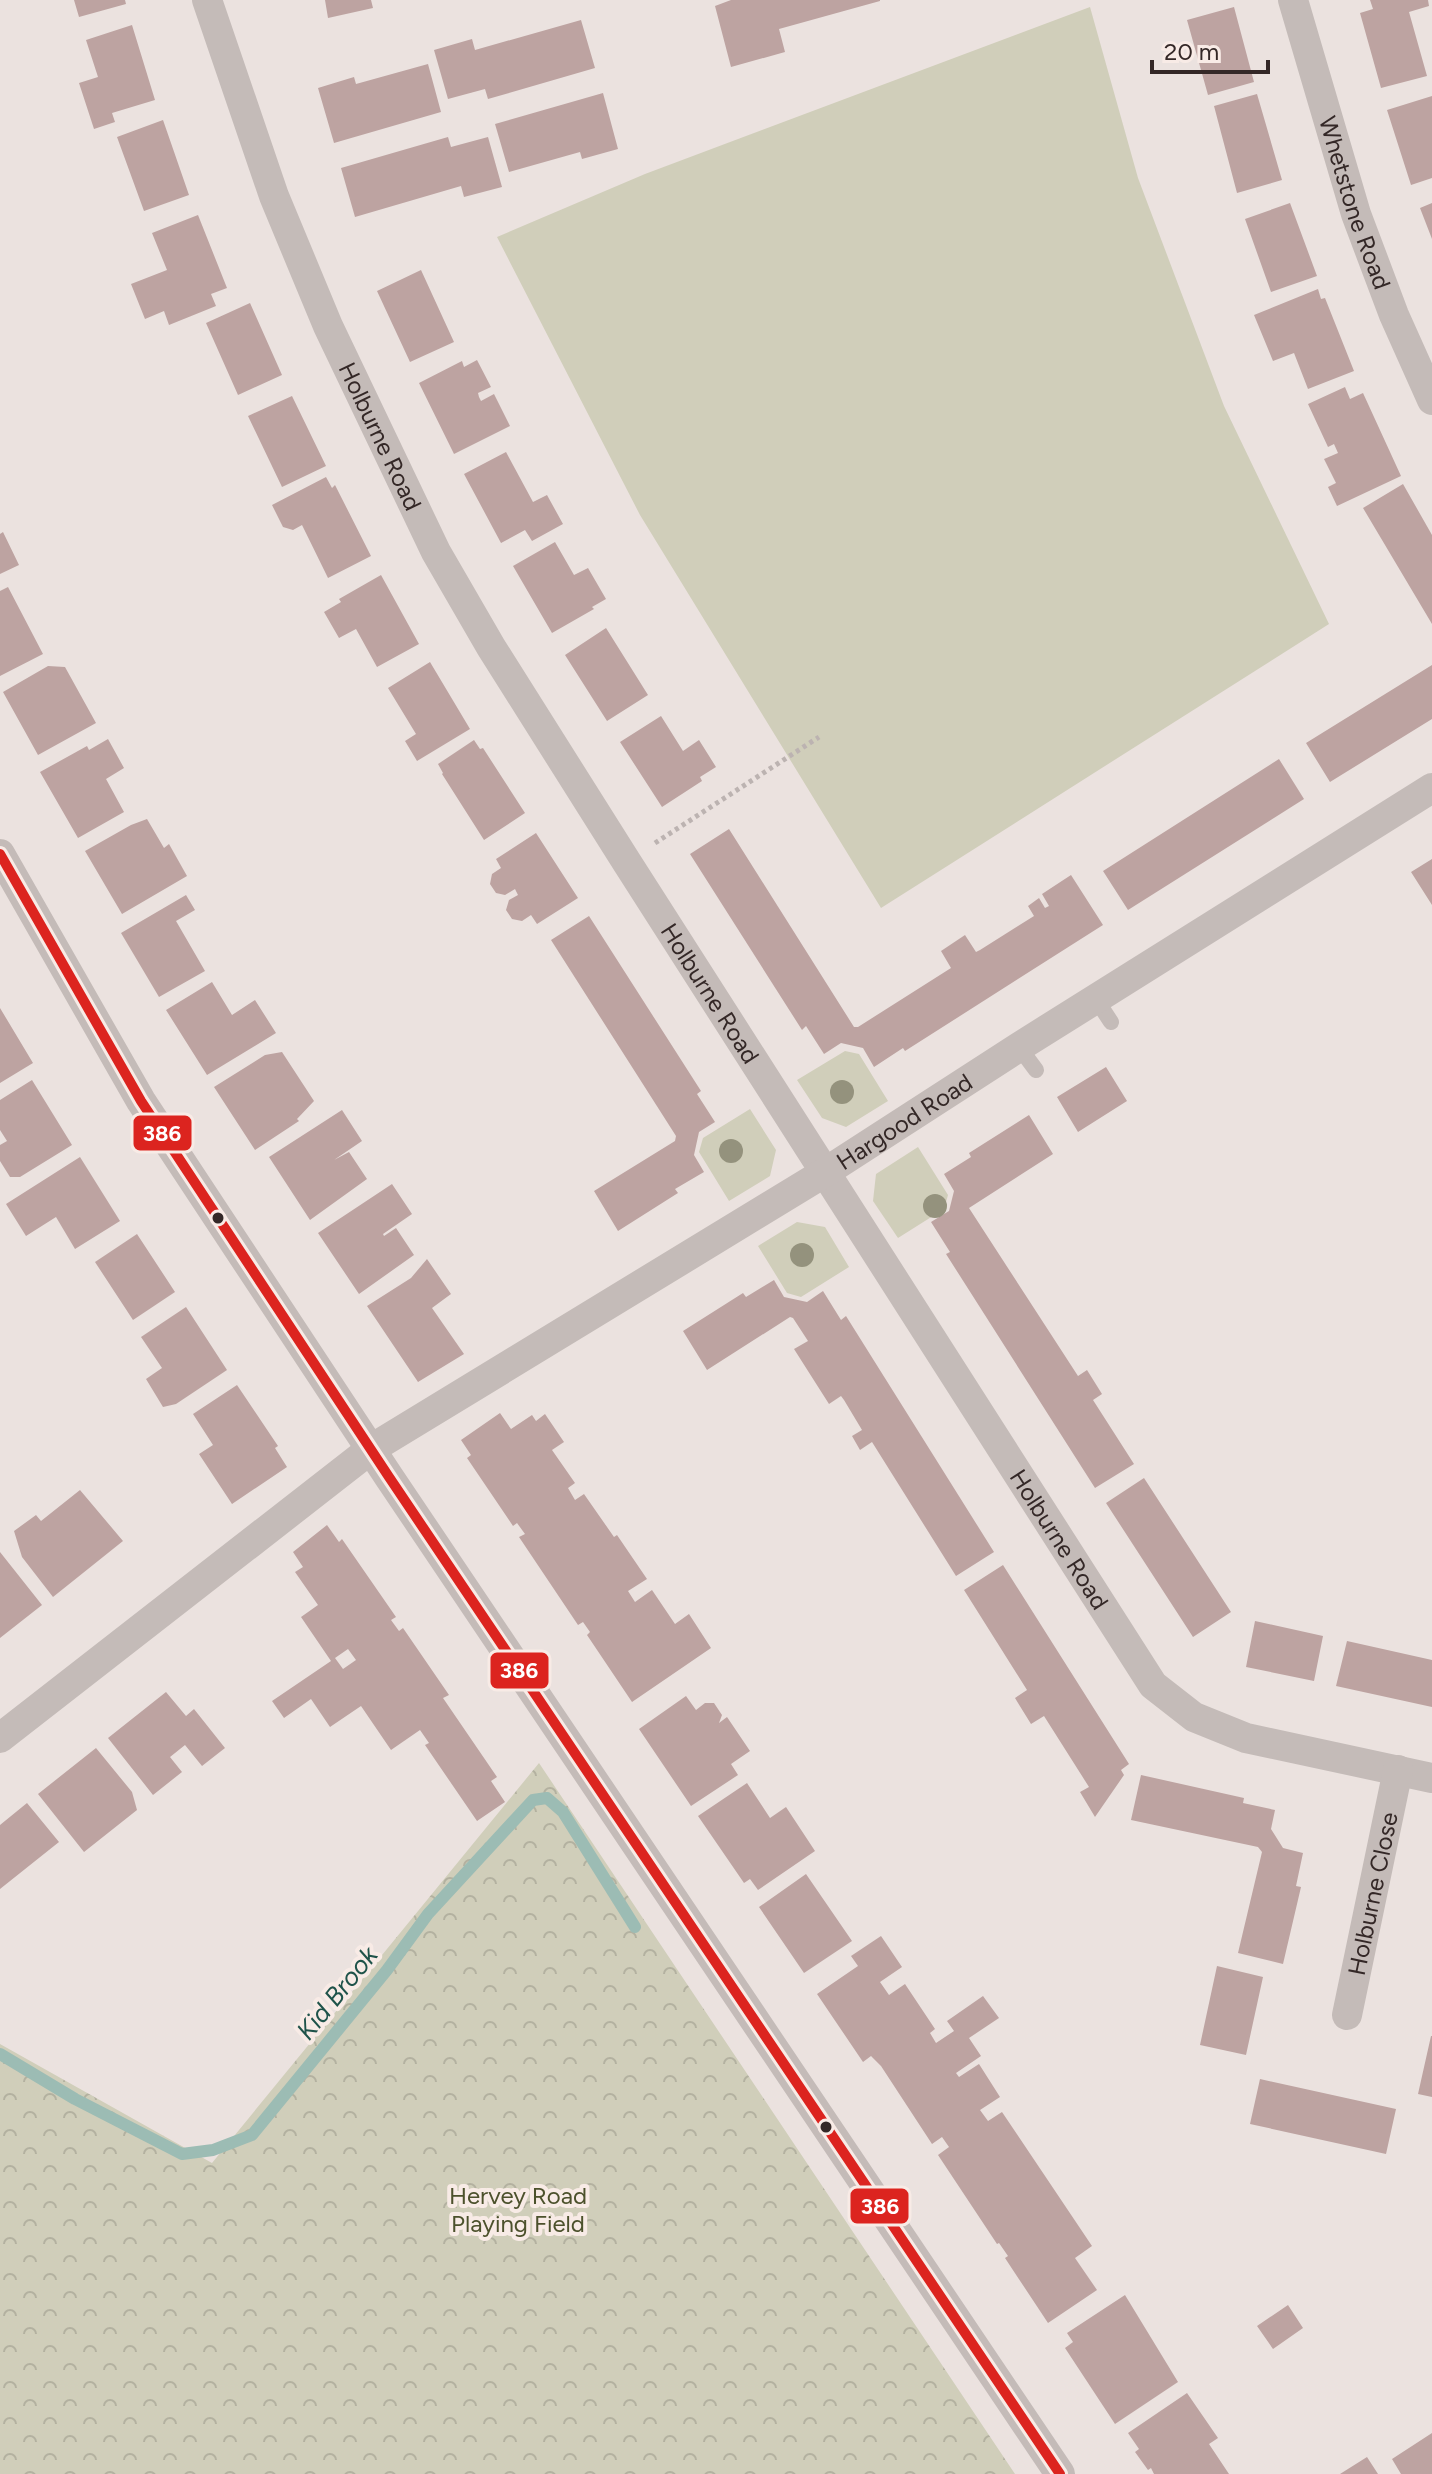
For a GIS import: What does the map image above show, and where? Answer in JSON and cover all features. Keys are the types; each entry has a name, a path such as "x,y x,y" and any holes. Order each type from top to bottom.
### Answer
{"street":[{"name":"Holburne Road","path":"207,0 274,196 328,326 436,552 491,647 1153,1685 1194,1717 1246,1738 1432,1778"},
{"name":"Whetstone Road","path":"1293,0 1356,214 1394,315 1432,400"},
{"name":"Hargood Road","path":"0,1738 371,1449 824,1173 1028,1058 1432,788"},
{"path":"0,854 141,1101 371,1449 1060,2474"},
{"name":"Holburne Close","path":"1347,2015 1398,1770"}],"path":[{"path":"650,846 819,737"}],"green space":[{"path":"1090,7 1138,178 1224,406 1329,624 881,908 640,515 497,237 645,174"},
{"path":"845,1051 859,1054 888,1101 846,1127 822,1118 797,1080"},
{"path":"750,1109 776,1150 770,1176 729,1201 699,1152 703,1138"},
{"path":"918,1147 948,1195 944,1209 898,1238 873,1201 876,1174"},
{"path":"797,1222 825,1227 849,1267 801,1297 787,1293 758,1246"},
{"name":"Hervey Road Playing Field","path":"539,1763 1015,2474 0,2474 0,2044 212,2163"}],"building":[{"path":"74,0 125,0 126,4 79,17"},
{"path":"325,0 371,0 373,8 328,18"},
{"path":"731,0 880,1 779,29 785,52 731,67 715,6"},
{"path":"1370,0 1428,0 1429,6 1409,12 1427,76 1381,88 1360,13 1373,9"},
{"path":"1234,7 1254,82 1208,95 1187,20"},
{"path":"581,20 595,68 488,99 485,89 448,99 434,50 472,39 475,50"},
{"path":"132,25 155,100 112,113 115,122 94,129 79,83 98,77 86,40"},
{"path":"428,64 441,112 334,143 318,88 354,77 356,84"},
{"path":"603,93 618,149 582,159 580,152 509,172 495,124"},
{"path":"1257,94 1282,180 1237,193 1214,106"},
{"path":"1432,96 1432,178 1411,185 1387,110"},
{"path":"163,120 189,195 144,211 117,137"},
{"path":"448,137 451,147 488,137 502,187 464,197 461,186 355,217 341,168"},
{"path":"1290,203 1317,276 1271,292 1245,219"},
{"path":"1432,203 1432,239 1420,208"},
{"path":"198,215 227,288 211,294 216,306 169,325 164,311 145,319 131,284 167,270 152,233"},
{"path":"421,270 454,342 410,362 377,291"},
{"path":"1318,289 1321,299 1325,298 1354,371 1308,389 1294,353 1273,361 1254,315"},
{"path":"250,303 282,375 238,395 206,323"},
{"path":"477,360 491,387 478,393 481,401 494,394 510,426 454,454 419,383 462,361 464,367"},
{"path":"1345,387 1350,399 1363,393 1401,476 1337,506 1328,487 1336,483 1324,459 1338,453 1334,444 1328,447 1308,404"},
{"path":"292,396 326,466 282,487 248,416"},
{"path":"506,452 533,502 547,495 563,524 532,541 525,530 501,543 464,474"},
{"path":"326,477 332,488 335,485 371,556 328,578 302,525 293,530 283,527 272,505"},
{"path":"1403,484 1432,535 1432,624 1363,508"},
{"path":"3,532 19,565 0,574 0,534"},
{"path":"555,542 574,575 588,568 606,599 552,633 513,566"},
{"path":"381,575 419,644 377,667 356,629 339,638 324,612 341,602 339,599"},
{"path":"8,587 43,654 0,676 0,591"},
{"path":"606,628 648,695 607,721 565,655"},
{"path":"430,662 470,729 417,761 405,741 416,734 388,688"},
{"path":"1432,665 1432,719 1330,782 1306,743"},
{"path":"48,666 65,667 96,723 38,755 3,692"},
{"path":"661,716 683,751 699,740 716,767 700,777 702,781 662,807 620,742"},
{"path":"108,739 124,768 106,779 124,812 78,838 40,772 87,746 89,750"},
{"path":"474,740 480,749 483,748 525,813 484,840 438,764"},
{"path":"1279,759 1304,799 1128,910 1103,871"},
{"path":"147,819 164,848 169,844 187,876 122,914 85,851"},
{"path":"729,829 854,1027 951,968 941,951 965,935 976,952 1034,916 1028,906 1039,898 1045,908 1049,906 1042,894 1071,875 1103,925 905,1051 903,1048 874,1067 863,1048 841,1043 824,1054 806,1026 802,1030 690,854"},
{"path":"536,833 578,898 537,924 531,915 522,921 512,919 506,910 509,900 518,895 515,889 505,895 496,893 490,884 492,874 501,868 496,859"},
{"path":"1432,859 1432,905 1411,872"},
{"path":"186,895 195,910 176,921 205,971 159,997 121,933"},
{"path":"589,916 701,1091 697,1094 715,1122 699,1132 694,1155 704,1172 675,1189 678,1193 618,1231 594,1191 675,1141 676,1136 551,940"},
{"path":"212,982 232,1015 255,1000 276,1033 207,1075 166,1010"},
{"path":"0,1008 33,1063 0,1083"},
{"path":"282,1052 314,1101 297,1119 299,1121 255,1150 214,1087 265,1055"},
{"path":"1106,1067 1127,1101 1078,1132 1057,1097"},
{"path":"32,1080 72,1145 20,1177 10,1177 0,1161 0,1145 7,1141 0,1130 0,1100"},
{"path":"342,1110 362,1141 334,1160 349,1152 367,1179 310,1220 269,1157"},
{"path":"1029,1115 1053,1154 969,1208 1078,1376 1087,1370 1102,1394 1093,1400 1134,1464 1095,1488 946,1254 950,1252 931,1222 949,1211 954,1191 944,1174 971,1157 969,1153"},
{"path":"80,1157 120,1221 75,1249 56,1217 26,1236 6,1204"},
{"path":"392,1184 412,1214 383,1234 396,1228 414,1255 359,1294 318,1233"},
{"path":"137,1234 175,1292 133,1320 95,1262"},
{"path":"427,1259 451,1294 432,1308 464,1354 418,1382 367,1306 411,1278"},
{"path":"774,1280 784,1297 807,1302 823,1291 841,1320 846,1316 994,1552 956,1576 872,1442 860,1450 852,1436 862,1430 844,1400 841,1396 829,1404 794,1349 808,1341 793,1318 790,1317 707,1370 683,1331 743,1293 746,1297"},
{"path":"186,1307 227,1370 176,1404 163,1407 146,1379 162,1368 141,1337"},
{"path":"237,1385 278,1446 275,1448 287,1467 232,1504 199,1454 213,1445 193,1414"},
{"path":"500,1413 511,1429 532,1415 536,1421 545,1414 564,1442 552,1450 575,1483 568,1488 575,1500 584,1494 647,1579 628,1591 635,1602 652,1590 675,1624 689,1614 711,1648 632,1702 587,1635 590,1632 583,1622 578,1625 519,1537 525,1534 517,1523 513,1526 467,1458 471,1455 461,1440"},
{"path":"1144,1478 1231,1612 1193,1637 1106,1503"},
{"path":"80,1490 123,1541 53,1597 22,1557 14,1531 36,1515 41,1521"},
{"path":"327,1525 339,1542 342,1539 396,1617 391,1620 399,1631 403,1628 449,1695 443,1698 497,1777 491,1781 505,1802 477,1821 425,1745 429,1743 420,1730 391,1750 361,1706 330,1727 311,1699 284,1718 272,1701 331,1661 301,1617 318,1605 295,1572 303,1567 293,1552","holes":["348,1649 356,1660 343,1669 335,1658"]},
{"path":"0,1552 42,1605 0,1638"},
{"path":"1003,1565 1129,1764 1121,1770 1124,1775 1095,1817 1080,1792 1089,1787 1044,1716 1031,1724 1015,1698 1027,1690 964,1590"},
{"path":"1255,1621 1323,1636 1314,1681 1246,1667"},
{"path":"1347,1641 1432,1660 1432,1707 1336,1686"},
{"path":"166,1692 186,1716 194,1709 225,1748 202,1766 185,1745 170,1757 182,1772 153,1795 108,1738"},
{"path":"686,1696 696,1710 705,1703 714,1703 722,1715 719,1723 727,1717 750,1751 731,1764 738,1775 691,1806 639,1729"},
{"path":"96,1748 132,1792 137,1810 84,1852 38,1794"},
{"path":"1141,1775 1244,1798 1243,1803 1275,1810 1271,1829 1283,1848 1303,1853 1296,1886 1301,1887 1283,1964 1238,1953 1262,1852 1258,1847 1131,1820"},
{"path":"747,1783 770,1818 786,1807 815,1851 758,1890 750,1879 744,1883 698,1816"},
{"path":"27,1803 59,1842 0,1889 0,1825"},
{"path":"806,1874 852,1941 804,1973 759,1907"},
{"path":"881,1936 902,1967 880,1982 889,1995 905,1984 935,2029 930,2033 936,2043 954,2031 947,2021 983,1996 999,2018 969,2038 981,2056 956,2073 959,2077 979,2064 1000,2097 980,2110 988,2121 1002,2112 1092,2246 1075,2258 1097,2290 1048,2323 1005,2258 1008,2256 938,2155 949,2147 942,2137 932,2144 881,2066 871,2056 863,2062 817,1994 858,1966 851,1956"},
{"path":"1217,1966 1263,1977 1246,2055 1200,2045"},
{"path":"1432,2036 1432,2097 1418,2094"},
{"path":"1260,2079 1396,2109 1386,2154 1250,2124"},
{"path":"1125,2295 1178,2382 1115,2424 1065,2348 1073,2342 1067,2333"},
{"path":"1288,2305 1303,2328 1273,2349 1257,2326"},
{"path":"1187,2393 1218,2438 1209,2444 1229,2474 1154,2474 1135,2452 1139,2449 1128,2433"},
{"path":"1432,2433 1432,2474 1401,2474 1392,2459"},
{"path":"1367,2457 1378,2474 1340,2474"}],"waterway":[{"name":"Kid Brook","path":"0,2054 75,2099 182,2154 213,2150 252,2135 387,1970 428,1914 533,1800 547,1798 563,1812 635,1927"}],"transit line":[{"name":"386","path":"0,854 141,1101 389,1477 1060,2474"}]}
